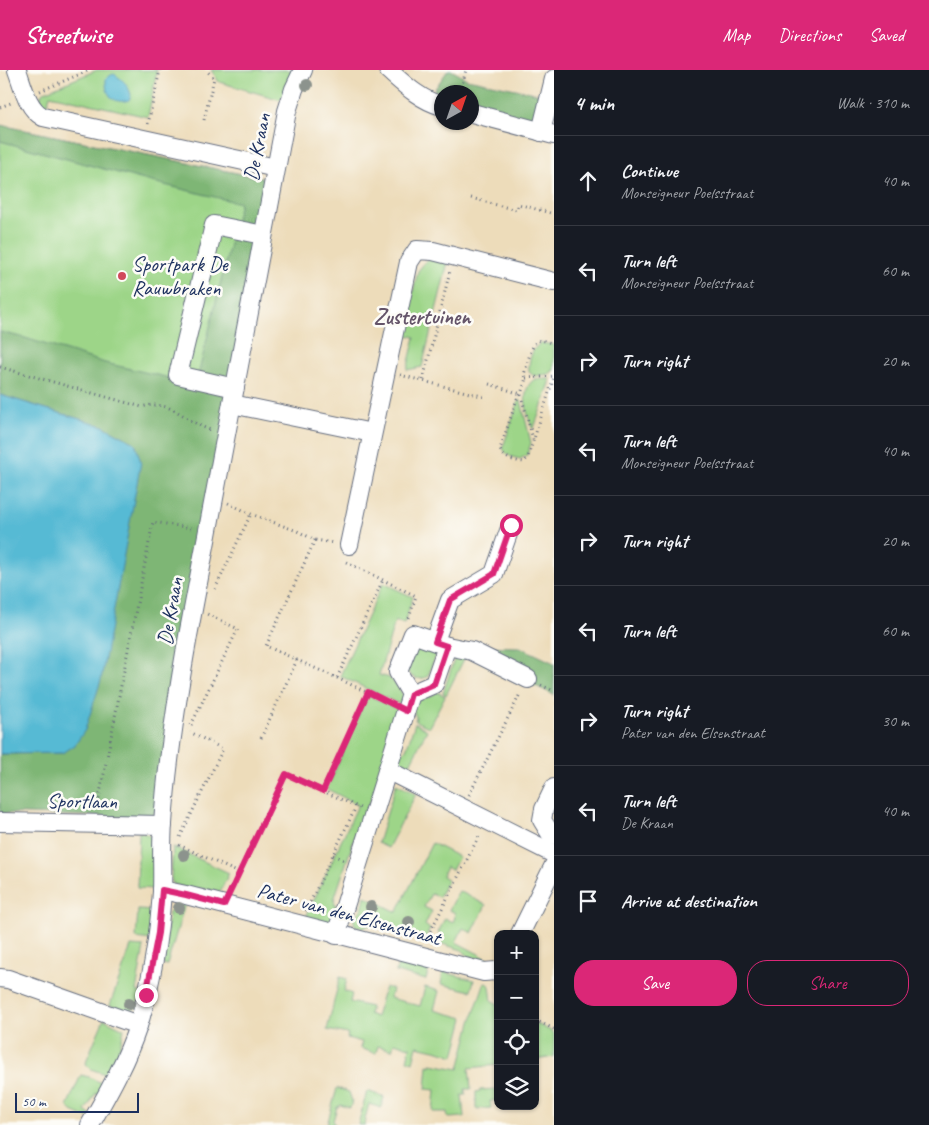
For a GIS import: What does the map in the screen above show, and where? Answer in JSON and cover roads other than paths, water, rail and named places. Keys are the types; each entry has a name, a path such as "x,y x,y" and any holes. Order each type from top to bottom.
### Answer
{"street":[{"path":"17,70 32,108 43,117 276,168"},
{"name":"De Kraan","path":"90,1125 128,1054 146,995 158,933 162,890 163,825 174,720 192,608 287,111 302,70"},
{"path":"388,70 417,94 434,103"},
{"path":"479,115 547,133 554,78"},
{"path":"264,235 214,225 178,376 233,396 372,433"},
{"path":"349,545 409,262 417,250 433,250 554,282"},
{"path":"336,935 409,702 434,684 450,600 494,574 511,525"},
{"path":"409,702 398,672 413,634 441,644 472,651 528,678"},
{"path":"388,770 554,854"},
{"path":"554,788 544,809 542,820 550,833 554,835"},
{"name":"Sportlaan","path":"0,822 163,825"},
{"path":"522,930 554,864"},
{"name":"Pater van den Elsenstraat","path":"162,890 484,972 494,971"},
{"path":"0,978 8,979 138,1025"}],"water":[{"path":"114,74 127,85 131,95 129,100 114,100 109,94 106,79"},
{"path":"0,395 103,426 135,443 141,462 101,680 85,730 75,745 63,753 0,754"}],"place":[{"name":"Sportpark De Rauwbraken","path":"122,276"}],"district":[{"name":"Zustertuinen","path":"422,316"}]}
